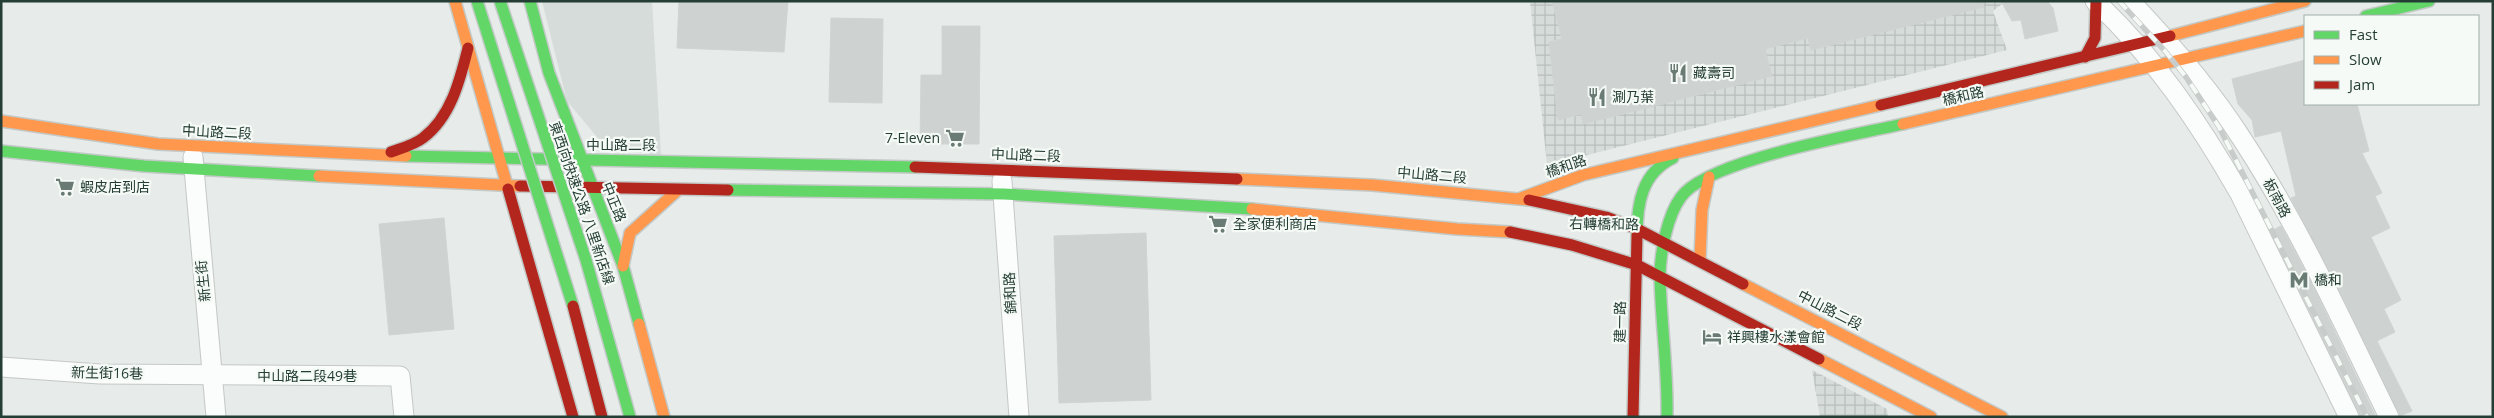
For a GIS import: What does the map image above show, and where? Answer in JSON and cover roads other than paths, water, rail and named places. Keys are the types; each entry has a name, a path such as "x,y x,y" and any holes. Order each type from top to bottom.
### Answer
{"main road":[{"path":"455,1 573,417"},
{"path":"477,1 579,324 602,417"},
{"name":"東西向快速公路 八里新店線","path":"500,1 530,95 584,249 614,351 630,417"},
{"name":"中正路","path":"530,1 549,73 591,188 623,266 664,417"},
{"path":"2085,57 2095,40 2098,18 2095,1"},
{"name":"橋和路","path":"1521,198 1583,175 2137,45 2305,1"},
{"path":"2370,15 2429,1"},
{"name":"橋和路","path":"1663,240 1682,195 1709,178 1741,162 2304,31"},
{"path":"384,155 423,138 441,119 457,89 468,47"},
{"path":"544,173 549,73"},
{"path":"480,86 544,173 553,200"},
{"name":"中山路二段","path":"1,121 24,126 158,144 501,159 591,188 1004,194 1251,209 1457,229 1516,232 1572,245 1636,265 1703,297 1931,417"},
{"name":"橋和路","path":"1633,235 1643,185 1649,174 1668,160 1709,144"},
{"name":"中山路二段","path":"1,151 134,165 508,186 582,160 1000,169 1372,185 1521,198 1606,217 1633,235 1663,240 2002,417"},
{"path":"1700,259 1702,210 1709,178"},
{"path":"623,266 630,233 678,190"},
{"name":"建一路","path":"1633,235 1636,265 1634,417"},
{"name":"右轉橋和路","path":"1545,239 1586,237"},
{"path":"1663,240 1660,276 1668,379 1667,417"},
{"path":"578,276 604,369"},
{"path":"1662,304 1671,295 1681,294 1703,297"}],"street":[{"path":"2095,1 2156,67 2197,123 2240,194 2349,417"},
{"name":"板南路","path":"2130,1 2184,60 2216,100 2264,172 2326,290 2389,417"},
{"name":"新生街","path":"192,146 216,417"},
{"name":"錦和路","path":"1000,169 1004,194 1019,417"},
{"name":"新生街16巷","path":"1,367 100,374 213,375"},
{"name":"中山路二段49巷","path":"213,375 400,376 404,417"}],"railway":[{"path":"2119,1 2186,77 2219,127 2367,417"}],"place":[{"name":"藏壽司","path":"1678,73"},
{"name":"涮乃葉","path":"1597,97"},
{"name":"7-Eleven","path":"955,138"},
{"name":"蝦皮店到店","path":"65,187"},
{"name":"全家便利商店","path":"1218,224"},
{"name":"橋和","path":"2299,280"},
{"name":"祥興樓水漾會館","path":"1712,337"}]}
